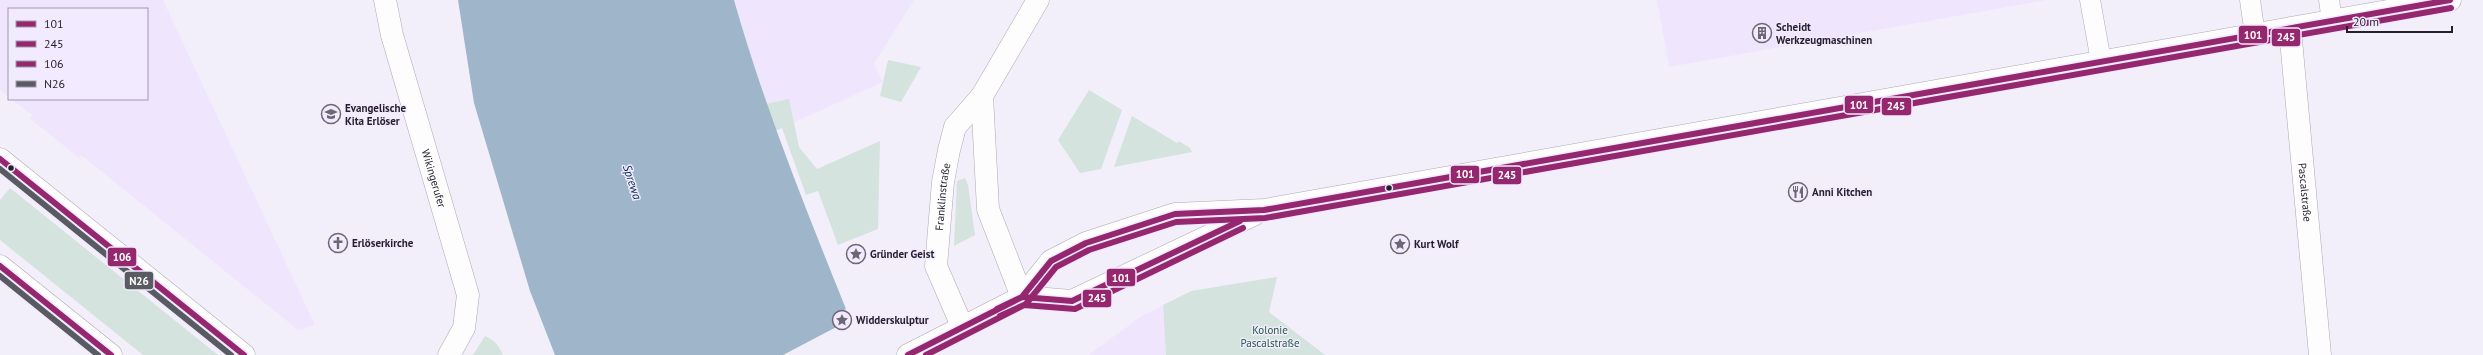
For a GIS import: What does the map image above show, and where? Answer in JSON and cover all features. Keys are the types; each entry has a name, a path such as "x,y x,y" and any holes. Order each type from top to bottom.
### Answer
{"street":[{"name":"Wikingerufer","path":"385,0 392,35 468,295 464,328 449,355"},
{"name":"Franklinstraße","path":"962,326 936,266 943,182 955,127 982,96 1038,0"},
{"path":"908,355 962,326 1022,297 1051,261 1086,243 1175,214 1264,210 2450,0"},
{"name":"Pascalstraße","path":"2290,29 2320,355"},
{"path":"982,96 988,209 1022,297"},
{"path":"0,159 244,355"},
{"path":"1022,297 1072,301 1264,210"},
{"path":"0,266 111,355"}],"lane":[{"path":"2090,0 2101,61"},
{"path":"2250,0 2255,35"},
{"path":"2329,0 2332,21"}],"shaded area":[{"path":"0,0 163,0 315,325 298,330 81,155 79,158 29,118 32,115 12,100 148,100 148,8 8,8 8,96 0,90"},
{"path":"734,0 914,0 874,64 883,82 775,131 751,61"},
{"name":"Scheidt Werkzeugmaschinen","path":"1657,0 2047,0 1669,67"},
{"path":"1163,305 1166,355 1088,355 1142,316"}],"green space":[{"path":"888,60 921,67 901,102 880,96"},
{"path":"1089,90 1122,110 1101,169 1080,173 1058,140"},
{"path":"789,99 799,147 817,169 880,141 878,229 838,245 818,191 806,195 782,128 775,131 766,104"},
{"path":"1132,116 1177,143 1179,141 1190,148 1192,152 1114,167"},
{"path":"965,178 968,185 975,235 954,246 957,181"},
{"path":"10,188 218,355 143,355 0,240 0,200"},
{"name":"Kolonie Pascalstraße","path":"1277,277 1269,312 1325,355 1166,355 1163,305 1191,291"},
{"path":"485,336 496,343 503,355 473,355"}],"water":[{"name":"Sprewa","path":"458,0 734,0 758,79 800,194 846,309 837,314 859,355 555,355 530,291 474,103"}],"pier":[{"path":"844,323 861,355 783,355"}],"transit line":[{"name":"101","path":"908,355 1022,297 1051,261 1086,243 1175,214 1264,210 2450,0"},
{"name":"245","path":"926,355 1026,304 1056,267 1089,250 1176,222 1265,218 2451,8"},
{"name":"106","path":"0,159 244,355"},
{"name":"N26","path":"0,169 231,355"},
{"name":"101","path":"997,309 1022,297 1072,301 1240,221"},
{"name":"245","path":"1000,316 1024,305 1075,309 1243,228"},
{"name":"106","path":"0,266 111,355"},
{"name":"N26","path":"0,276 98,355"}],"place":[{"name":"Scheidt Werkzeugmaschinen","path":"1762,33"},
{"name":"Evangelische Kita Erlöser","path":"331,114"},
{"name":"Anni Kitchen","path":"1798,192"},
{"name":"Erlöserkirche","path":"338,243"},
{"name":"Kurt Wolf","path":"1400,244"},
{"name":"Gründer Geist","path":"856,254"},
{"name":"Widderskulptur","path":"842,320"}]}
